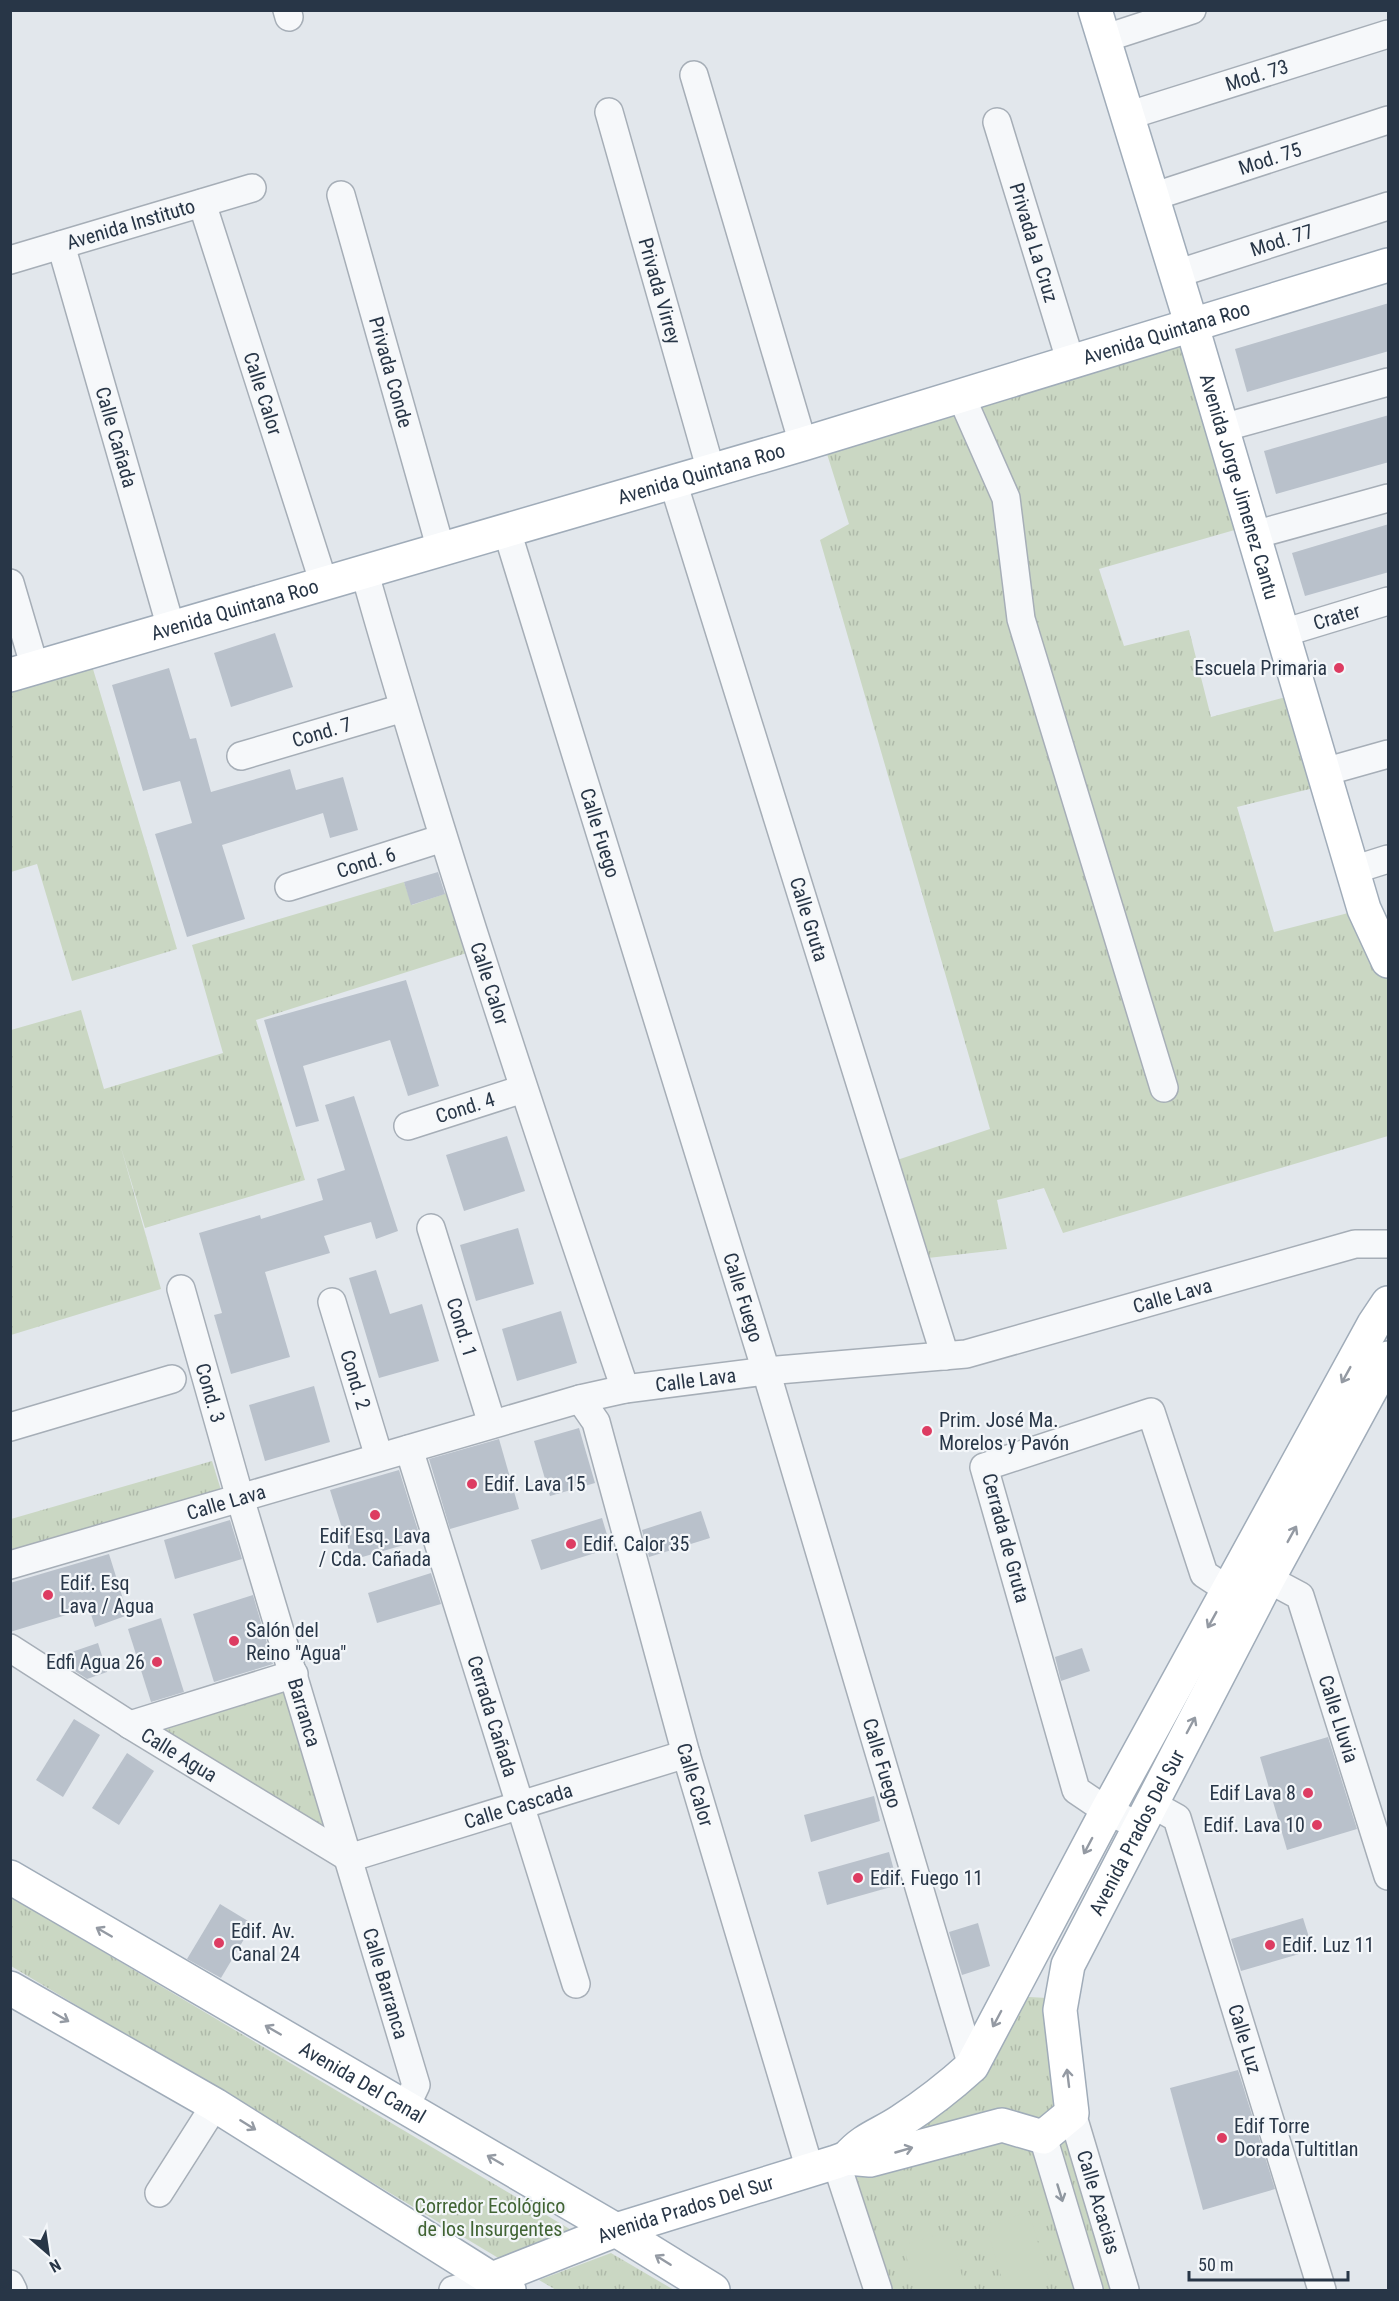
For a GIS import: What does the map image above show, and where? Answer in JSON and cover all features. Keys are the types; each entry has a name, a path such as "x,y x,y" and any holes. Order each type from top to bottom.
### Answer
{"main road":[{"name":"Avenida Jorge Jimenez Cantu","path":"1099,25 1192,326 1353,870 1372,928 1389,961"},
{"name":"Avenida Quintana Roo","path":"23,671 364,574 803,444 1389,265"},
{"name":"Avenida Prados Del Sur","path":"1072,2113 1060,2010 1068,1965 1144,1814 1384,1320"},
{"name":"Avenida Prados Del Sur","path":"831,2163 939,2096 972,2066 1107,1811 1250,1592 1389,1358"},
{"name":"Avenida Del Canal","path":"10,1877 616,2230 713,2290"},
{"path":"10,1988 215,2105 501,2285"},
{"path":"1043,2137 1072,2113"},
{"name":"Avenida Prados Del Sur","path":"501,2285 616,2230 831,2163 870,2160 1002,2125 1043,2137"}],"street":[{"path":"1099,25 1192,10"},
{"name":"Mod. 73","path":"1127,116 1389,34"},
{"path":"694,75 803,444"},
{"name":"Privada Virrey","path":"609,112 711,471"},
{"name":"Mod. 75","path":"1152,197 1389,120"},
{"name":"Privada La Cruz","path":"997,122 1071,363"},
{"name":"Avenida Instituto","path":"10,260 252,188"},
{"name":"Privada Conde","path":"341,195 441,550"},
{"name":"Calle Calor","path":"202,202 324,584"},
{"name":"Mod. 77","path":"1176,274 1389,206"},
{"name":"Calle Cañada","path":"61,245 171,628"},
{"path":"1222,428 1389,382"},
{"path":"961,396 1006,498 1020,620 1164,1088"},
{"name":"Calle Gruta","path":"673,482 945,1356"},
{"path":"1254,535 1389,498"},
{"name":"Calle Fuego","path":"507,531 766,1371 972,2066"},
{"name":"Calle Calor","path":"364,574 443,838 523,1089 625,1389"},
{"path":"10,583 23,671"},
{"name":"Crater","path":"1283,633 1389,601"},
{"name":"Cond. 7","path":"241,756 403,708"},
{"path":"1324,772 1389,754"},
{"name":"Cond. 6","path":"289,887 443,838"},
{"path":"1353,870 1389,859"},
{"name":"Cond. 4","path":"408,1126 523,1089"},
{"name":"Cond. 1","path":"431,1228 492,1424"},
{"name":"Calle Lava","path":"10,1565 580,1399 625,1389 766,1371 966,1354 1355,1244 1389,1244"},
{"name":"Cond. 3","path":"181,1289 240,1498"},
{"name":"Cond. 2","path":"332,1302 379,1457"},
{"path":"10,1427 172,1379"},
{"name":"Calle Calor","path":"580,1399 596,1422 686,1754 878,2290"},
{"name":"Cerrada de Gruta","path":"1144,1814 1107,1811 1076,1790 984,1467 1151,1412 1204,1574 1250,1592"},
{"name":"Cerrada Cañada","path":"409,1449 576,1983"},
{"name":"Barranca","path":"240,1498 349,1858"},
{"name":"Calle Lluvia","path":"1250,1592 1300,1596 1389,1876"},
{"name":"Calle Agua","path":"10,1648 130,1725 349,1858"},
{"path":"130,1725 294,1674"},
{"name":"Calle Cascada","path":"349,1858 686,1754"},
{"name":"Calle Luz","path":"1144,1814 1177,1818 1322,2290"},
{"name":"Calle Barranca","path":"349,1858 416,2085 405,2108"},
{"path":"1034,1950 1068,1965"},
{"path":"159,2193 215,2105"},
{"name":"Calle Acacias","path":"1072,2113 1125,2290"},
{"name":"Calle Acacias","path":"1043,2137 1089,2290"},
{"path":"10,2284 13,2290"},
{"path":"453,2290 501,2285"}],"green space":[{"path":"1200,312 1245,527 1099,569 1124,646 1189,630 1211,717 1297,694 1322,786 1237,807 1274,932 1360,910 1388,962 1388,1136 1063,1233 1044,1188 997,1200 1007,1249 928,1258 894,1161 990,1129 820,540 849,524 822,438"},
{"path":"90,659 177,949 72,981 37,864 11,872 11,680"},
{"path":"404,882 412,905 453,891 473,951 256,1020 305,1180 145,1228 120,1144 161,1289 11,1335 11,1030 81,1010 104,1089 223,1053 192,945"},
{"path":"212,1461 225,1503 11,1569 11,1519"},
{"path":"294,1674 349,1858 130,1725"},
{"name":"Corredor Ecológico de los Insurgentes","path":"11,1897 573,2231 500,2259 11,1966"},
{"path":"1012,1996 1047,1998 1069,2113 1041,2134 861,2144 900,2125"},
{"path":"1071,2118 1123,2290 1093,2290 1047,2140"},
{"path":"999,2138 1021,2144 1034,2153 1081,2290 885,2290 853,2185 856,2177 971,2141"},
{"path":"1029,2212 1050,2284 1027,2290 1005,2290 986,2224"},
{"path":"949,2231 966,2290 916,2290 903,2245"},
{"name":"Corredor Ecológico de los Insurgentes","path":"611,2253 674,2290 556,2290 539,2280"}],"building":[{"path":"1389,303 1389,351 1247,392 1235,349"},
{"path":"1389,415 1389,462 1276,494 1264,451"},
{"path":"1389,524 1389,572 1305,596 1292,553"},
{"path":"275,633 293,687 231,707 214,653"},
{"path":"169,668 190,739 196,738 211,792 290,769 296,790 343,777 358,830 330,838 323,813 222,845 245,919 187,937 155,834 192,823 180,781 143,791 112,685"},
{"path":"438,872 445,894 411,905 404,882"},
{"path":"406,980 439,1086 408,1096 390,1040 303,1066 319,1121 296,1127 264,1020"},
{"path":"354,1096 398,1231 376,1239 371,1222 324,1236 330,1253 265,1272 290,1357 231,1374 214,1315 222,1313 199,1233 260,1215 261,1219 323,1200 317,1179 345,1170 325,1105"},
{"path":"507,1136 525,1191 464,1211 446,1155"},
{"path":"518,1228 534,1284 476,1301 460,1245"},
{"path":"376,1270 390,1314 422,1304 439,1361 379,1378 349,1278"},
{"path":"561,1311 577,1363 517,1381 502,1329"},
{"path":"314,1386 330,1442 265,1461 249,1405"},
{"path":"579,1428 595,1483 550,1496 534,1441"},
{"name":"Edif. Lava 15","path":"499,1439 519,1509 450,1529 429,1459"},
{"name":"Edif Esq. Lava / Cda. Cañada","path":"399,1470 421,1540 352,1560 330,1490"},
{"path":"701,1511 710,1538 649,1557 642,1530"},
{"name":"Edif. Calor 35","path":"602,1518 611,1548 541,1570 531,1540"},
{"path":"230,1520 242,1559 175,1579 164,1540"},
{"name":"Edif. Esq Lava / Agua","path":"109,1554 128,1615 95,1627 89,1608 10,1632 10,1583"},
{"path":"431,1573 441,1604 377,1623 368,1593"},
{"name":"Salón del Reino \"Agua\"","path":"253,1595 273,1664 214,1682 193,1614"},
{"name":"Edfi Agua 26","path":"161,1618 184,1692 151,1702 128,1629"},
{"path":"98,1643 107,1672 87,1679 66,1665 63,1655"},
{"path":"1082,1648 1090,1671 1061,1681 1055,1657"},
{"path":"74,1719 100,1735 63,1797 36,1780"},
{"path":"1328,1737 1357,1829 1287,1850 1260,1757"},
{"path":"127,1753 154,1771 119,1825 92,1808"},
{"path":"874,1796 880,1821 811,1842 804,1815"},
{"name":"Edif. Fuego 11","path":"889,1852 898,1885 827,1905 818,1872"},
{"name":"Edif. Av. Canal 24","path":"220,1904 253,1924 221,1978 187,1959"},
{"name":"Edif. Luz 11","path":"1303,1918 1313,1950 1241,1971 1231,1939"},
{"path":"978,1923 990,1966 962,1975 949,1932"},
{"name":"Edif Torre Dorada Tultitlan","path":"1238,2070 1275,2189 1203,2210 1170,2088"}],"place":[{"name":"Escuela Primaria","path":"1339,668"},
{"name":"Prim. José Ma. Morelos y Pavón","path":"927,1431"},
{"name":"Edif. Lava 15","path":"472,1484"},
{"name":"Edif Esq. Lava / Cda. Cañada","path":"375,1515"},
{"name":"Edif. Calor 35","path":"571,1544"},
{"name":"Edif. Esq Lava / Agua","path":"48,1595"},
{"name":"Salón del Reino \"Agua\"","path":"234,1641"},
{"name":"Edfi Agua 26","path":"157,1662"},
{"name":"Edif Lava 8","path":"1308,1793"},
{"name":"Edif. Lava 10","path":"1317,1825"},
{"name":"Edif. Fuego 11","path":"858,1878"},
{"name":"Edif. Av. Canal 24","path":"219,1943"},
{"name":"Edif. Luz 11","path":"1270,1945"},
{"name":"Edif Torre Dorada Tultitlan","path":"1222,2138"}]}
